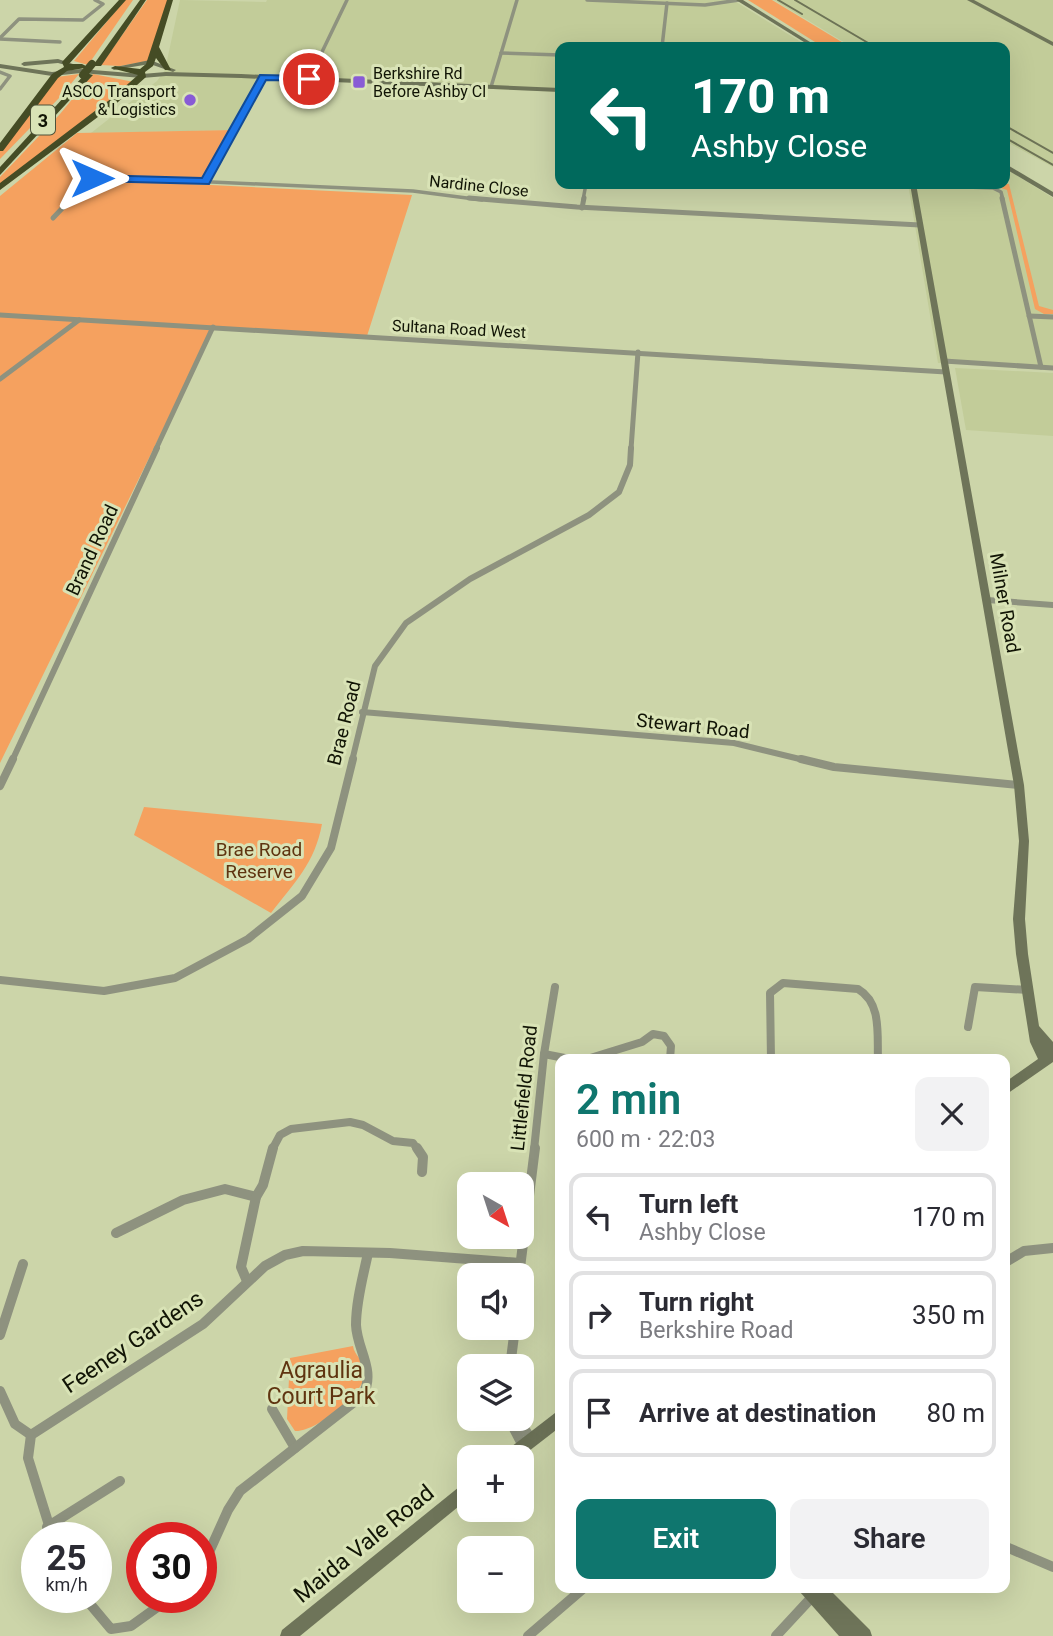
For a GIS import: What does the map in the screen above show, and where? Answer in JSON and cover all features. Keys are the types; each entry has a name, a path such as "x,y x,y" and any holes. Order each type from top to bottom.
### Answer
{"highway":[{"path":"0,149 44,88 123,0"},
{"name":"3","path":"95,64 137,0"},
{"name":"3","path":"0,164 84,72 95,64 143,0"},
{"path":"0,187 141,78 156,48 170,0"},
{"path":"156,48 161,62 170,71"},
{"path":"65,64 84,72"},
{"path":"114,70 141,78"},
{"path":"39,72 46,79 44,88"},
{"name":"3","path":"0,172 84,72"},
{"path":"124,73 141,78"}],"main road":[{"path":"739,0 807,42"},
{"path":"970,0 1053,42"},
{"path":"0,64 58,74 114,70 150,62 170,71"},
{"path":"0,64 65,64"},
{"path":"114,70 124,73"},
{"path":"141,78 170,71 555,90"},
{"path":"1010,169 1053,195"},
{"name":"Milner Road","path":"914,189 1019,785 1024,841 1019,919 1036,1042 1051,1055"},
{"path":"1010,1086 1051,1055"},
{"path":"524,1445 555,1422"},
{"name":"Maida Vale Road","path":"294,1634 457,1498"},
{"path":"815,1593 850,1636"},
{"path":"815,1593 864,1636"}],"street":[{"path":"0,39 19,19 76,21 88,18 103,4 94,0"},
{"path":"309,79 347,0"},
{"path":"491,87 517,0"},
{"path":"587,0 705,5 739,0"},
{"path":"663,42 667,3"},
{"path":"0,39 60,43"},
{"path":"500,52 555,55"},
{"path":"0,72 10,74 0,89"},
{"path":"206,181 263,77"},
{"name":"Nardine Close","path":"53,218 62,211 84,182 92,178 413,191 496,202 582,208 920,225"},
{"path":"582,208 585,189"},
{"path":"995,189 1001,192 1041,367"},
{"name":"Sultana Road West","path":"0,315 917,369 1053,368"},
{"path":"1029,316 1053,317"},
{"path":"0,379 80,319"},
{"name":"Brand Road","path":"0,786 213,327"},
{"name":"Brae Road","path":"0,980 104,990 175,978 248,939 302,896 331,848 375,666 406,623 470,579 589,515 619,492 630,465 638,352"},
{"path":"987,600 1053,605"},
{"name":"Stewart Road","path":"362,712 734,743 834,767 1019,785"},
{"path":"771,1054 770,993 783,983 858,989 866,992 874,1001 878,1054"},
{"name":"Littlefield Road","path":"520,1263 544,1054 555,987"},
{"path":"968,1027 975,987 1029,990"},
{"path":"603,1054 642,1042 653,1034 664,1036 671,1046 670,1054"},
{"path":"544,1054 555,1056"},
{"path":"247,1281 241,1267 256,1197 263,1185 276,1139 291,1129 356,1123 394,1141 411,1142 423,1157 422,1172"},
{"path":"116,1233 183,1200 225,1189 256,1197"},
{"path":"1010,1259 1024,1251 1053,1248"},
{"path":"217,1536 235,1497 363,1395 369,1386 371,1375 357,1335 356,1311 368,1252"},
{"name":"Feeney Gardens","path":"31,1435 203,1324 247,1281 275,1259 294,1253 368,1252 507,1263"},
{"path":"0,1335 23,1264"},
{"path":"0,1391 15,1424 31,1435 27,1458 46,1522"},
{"path":"272,1409 295,1448"},
{"path":"518,1431 527,1443"},
{"path":"522,1431 527,1443"},
{"path":"55,1522 120,1480"},
{"path":"1010,1549 1053,1567"},
{"path":"528,1636 578,1593"},
{"path":"776,1636 811,1593"},
{"path":"98,1613 111,1629 120,1629 142,1620 151,1613"}],"shaded area":[{"path":"180,0 733,0 801,42 555,42 555,92 262,78 235,130 91,133 157,81 165,70"},
{"path":"774,0 1053,0 1053,167 1010,144 1010,42 844,42"},
{"path":"1010,171 1053,198 1053,368 938,363 909,189 1010,189"},
{"path":"955,368 1053,373 1053,436 966,430"}],"green space":[{"path":"125,0 133,0 88,65 74,61"},
{"path":"147,0 168,0 148,61 120,66 101,65"},
{"path":"748,0 772,0 842,42 815,42"},
{"path":"79,74 0,159 0,151 57,77"},
{"path":"93,74 134,82 0,185 0,177 60,114"},
{"path":"234,130 206,181 101,177 90,179 412,195 367,336 213,327 0,763 0,196 77,133"},
{"path":"1010,188 1039,306 1053,310 1053,314 1044,314 1035,309 1007,190 1004,189"},
{"name":"Brae Road Reserve","path":"144,807 322,824 309,861 271,913 134,835"},
{"name":"Agraulia Court Park","path":"353,1346 366,1370 359,1389 327,1418 304,1430 295,1431 287,1419 290,1358"}],"railway":[{"path":"778,0 802,14"},
{"path":"795,0 866,42"},
{"path":"1010,128 1053,153"},
{"path":"1010,140 1053,165"}],"place":[{"name":"Berkshire Rd Before Ashby Cl","path":"359,82"},
{"name":"ASCO Transport & Logistics","path":"190,100"}],"route":[{"path":"92,178 206,181 263,77 309,79"}]}
